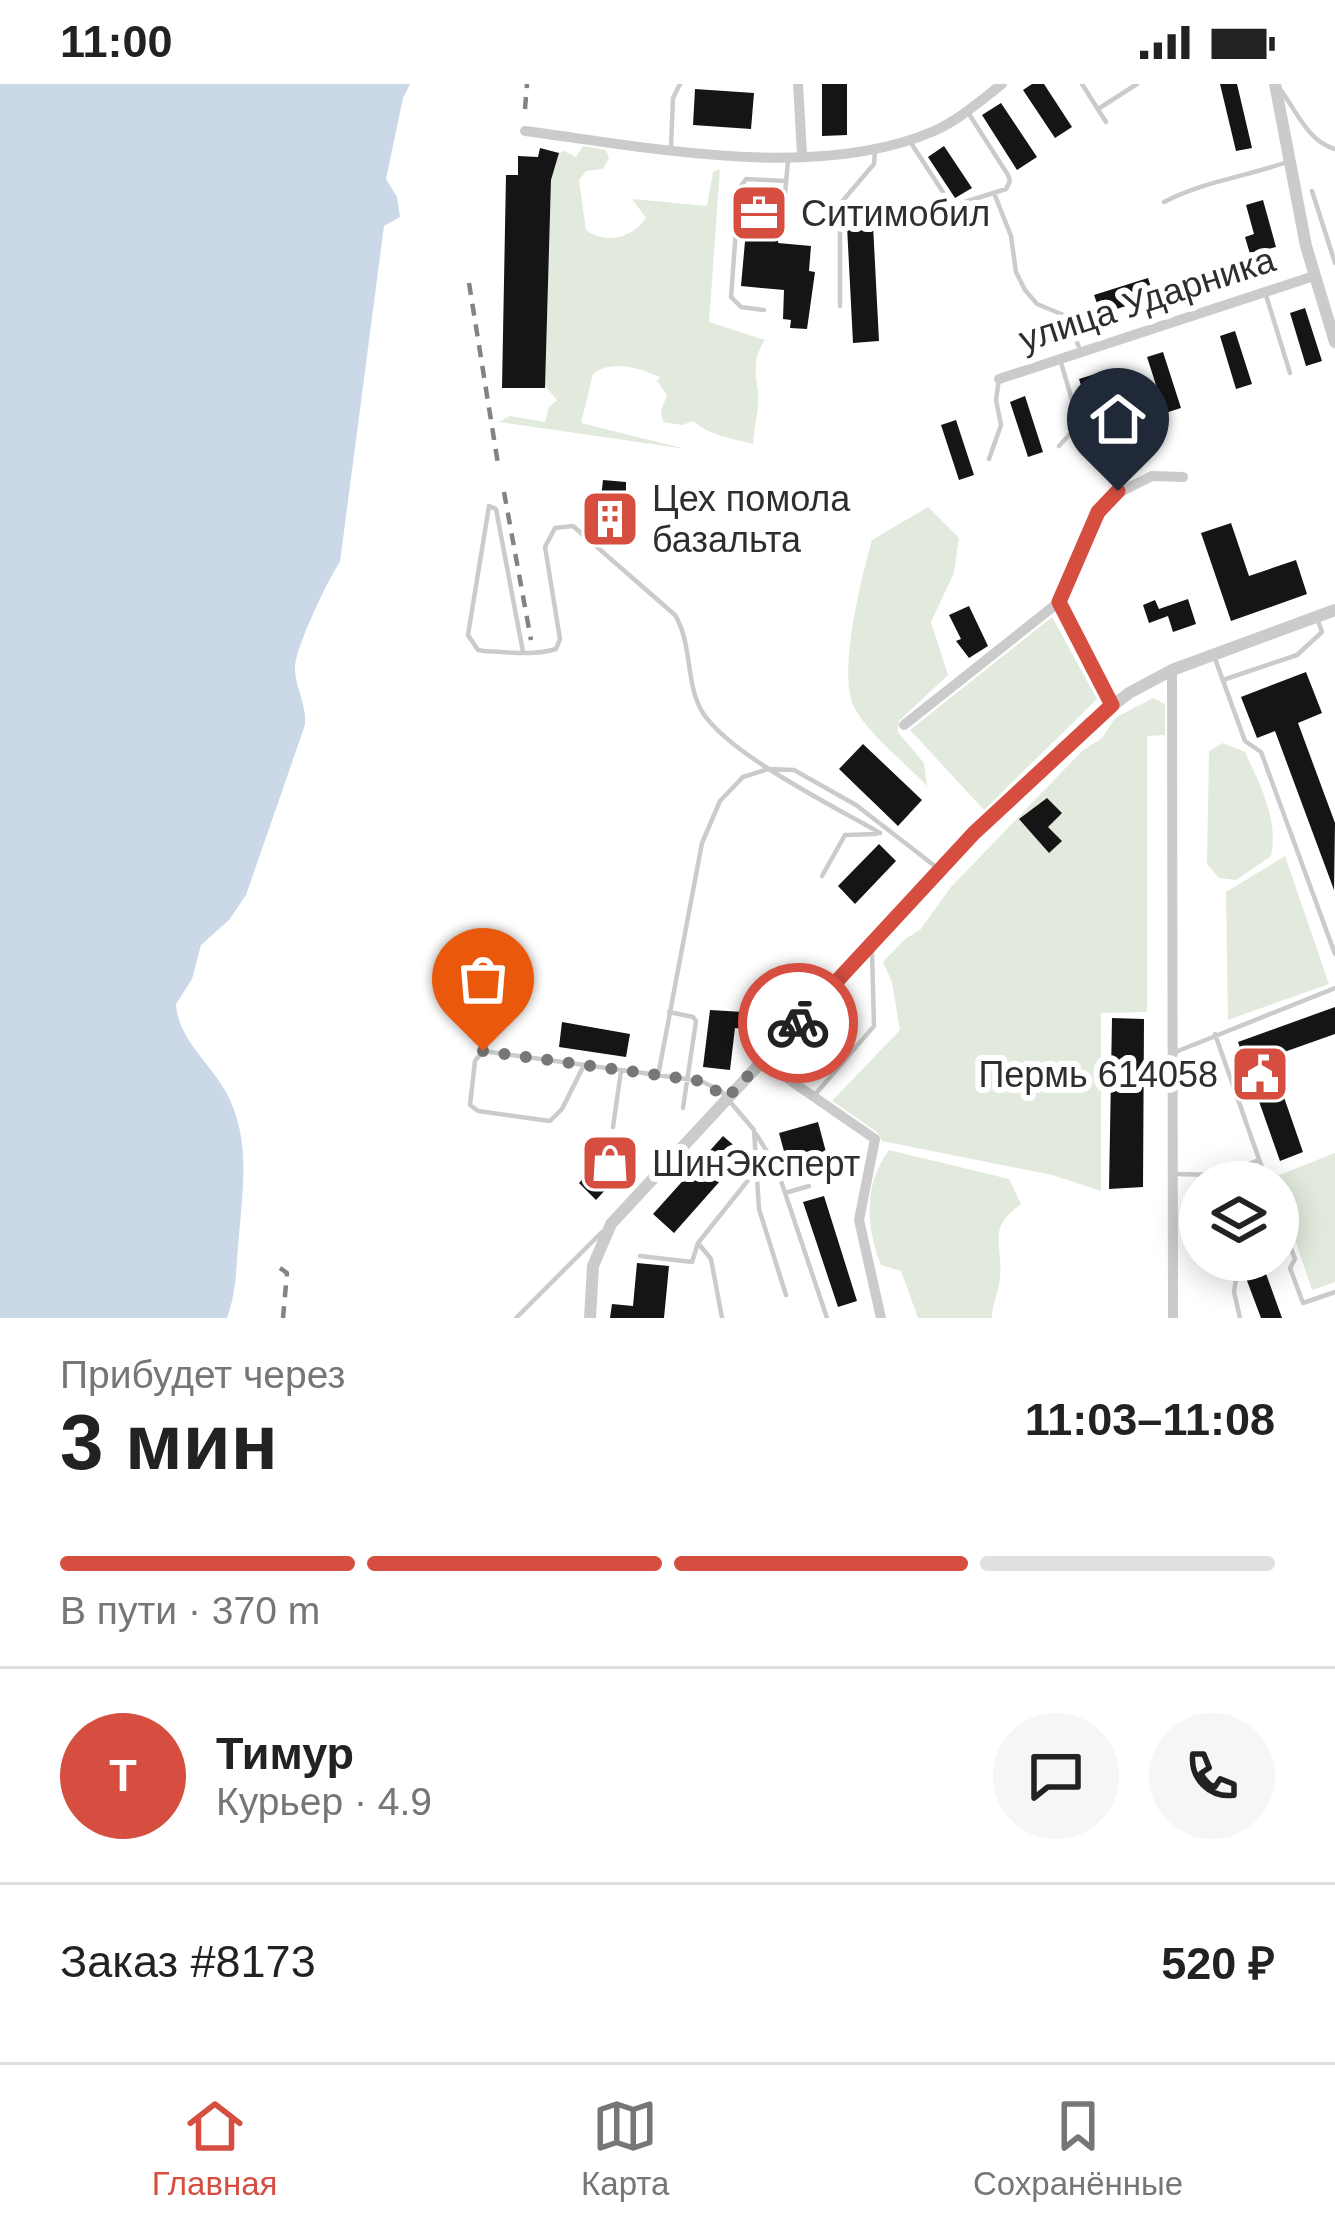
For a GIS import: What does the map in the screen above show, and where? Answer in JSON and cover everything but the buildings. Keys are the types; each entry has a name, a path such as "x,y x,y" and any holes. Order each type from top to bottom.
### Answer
{"street":[{"path":"795,154 798,84"},
{"path":"525,131 671,152 875,151 909,140 967,110 1002,84"},
{"path":"1275,84 1313,273 1335,342"},
{"name":"улица Ударника","path":"999,379 1313,273"},
{"path":"904,725 1059,602 1103,504 1139,480 1183,476"},
{"path":"588,1317 592,1266 610,1224 1039,769 1112,705 1172,670 1335,610"},
{"path":"1172,670 1173,1318"},
{"path":"762,1061 875,1139 860,1220 880,1318"}],"lane":[{"path":"671,152 673,98 680,84"},
{"path":"1082,84 1106,122"},
{"path":"1098,109 1137,84"},
{"path":"1275,84 1306,128 1326,148 1335,149"},
{"path":"909,140 952,206 1006,188 1010,181 967,110"},
{"path":"839,306 840,204 872,167 875,151"},
{"path":"783,215 786,181 795,154"},
{"path":"1164,202 1191,188 1238,179 1290,161"},
{"path":"764,310 741,307 730,297 739,189 749,178 786,181"},
{"path":"1312,191 1335,263 1313,273"},
{"path":"994,194 1025,290 1037,304 1066,316 1081,352"},
{"path":"1265,292 1290,373"},
{"path":"1059,446 1078,424 1060,358"},
{"path":"989,459 1001,425 996,400 999,379"},
{"path":"523,652 496,509 489,506 468,635 478,650 523,652 550,652 560,644 545,547 555,528 572,526 670,608 684,635 702,711 768,769 880,833"},
{"path":"1059,602 1112,705"},
{"path":"1223,680 1297,655 1322,632 1316,616"},
{"path":"1214,653 1245,741 1261,752 1335,954"},
{"path":"658,1076 696,868 716,808 743,777 783,768 801,774 856,805 940,870"},
{"path":"822,876 845,835 887,829"},
{"path":"813,1097 874,1026 871,947"},
{"path":"1173,1053 1335,988"},
{"path":"669,1012 693,1017 696,1022 683,1108"},
{"path":"1215,1034 1259,1160"},
{"path":"584,1065 562,1109 550,1120 470,1106 475,1061 483,1051 584,1065 621,1071 706,1082 754,1130 776,1166 827,1318"},
{"path":"613,1127 621,1071"},
{"path":"754,1130 759,1209 786,1295"},
{"path":"640,1256 692,1262 698,1243 757,1168"},
{"path":"1173,1174 1179,1174"},
{"path":"785,1193 809,1186"},
{"path":"516,1318 610,1224"},
{"path":"698,1243 711,1259 722,1318"},
{"path":"1236,1281 1234,1298 1240,1318"},
{"path":"1295,1281 1303,1304 1335,1292"}],"shaded area":[{"path":"583,146 606,150 609,158 603,169 586,171 579,180 586,230 602,237 626,235 646,218 632,199 707,206 713,172 720,169 709,322 765,340 756,365 753,444 715,434 693,421 682,425 663,422 667,395 657,381 660,377 626,366 593,374 581,423 686,449 499,422 510,416 545,422 549,407 557,400 545,386 551,180 559,153 576,157"},
{"path":"928,507 959,538 954,573 931,622 948,675 899,721 898,732 924,763 927,786 862,719 850,694 848,674 872,540"},
{"path":"1052,617 1097,699 984,810 910,730"},
{"path":"1153,698 1165,704 1165,735 1147,736 1147,1012 1101,1013 1101,1191 1052,1175 882,1141 877,1132 832,1101 900,1030 892,982 883,962 920,930 951,887 1082,751 1102,738 1115,718"},
{"path":"1223,743 1245,752 1267,803 1272,829 1271,856 1236,880 1219,878 1207,864 1209,751"},
{"path":"1285,856 1329,984 1228,1020 1226,892"},
{"path":"889,1150 1009,1179 1021,1204 1000,1229 1000,1278 992,1318 918,1318 901,1271 881,1265 870,1206 875,1177"},
{"path":"1335,1153 1335,1282 1312,1290 1299,1251 1299,1167"}],"water":[{"path":"0,84 410,84 386,179 397,197 400,217 384,226 340,562 296,659 305,725 246,895 229,920 201,945 192,979 176,1004 188,1040 226,1092 242,1145 237,1268 227,1318 0,1318"}],"railway":[{"path":"525,109 527,84"},
{"path":"469,283 498,464"},
{"path":"504,492 531,640"},
{"path":"280,1268 287,1273 283,1318"}],"way so far":[{"path":"483,1051 701,1081 727,1098 798,1023"}],"place":[{"name":"Ситимобил","path":"759,213"},
{"name":"Цех помола базальта","path":"610,519"},
{"name":"Пермь 614058","path":"1260,1074"},
{"name":"ШинЭксперт","path":"610,1163"}],"route":[{"path":"798,1023 974,833 1112,705 1059,602 1098,512 1118,491"}]}
